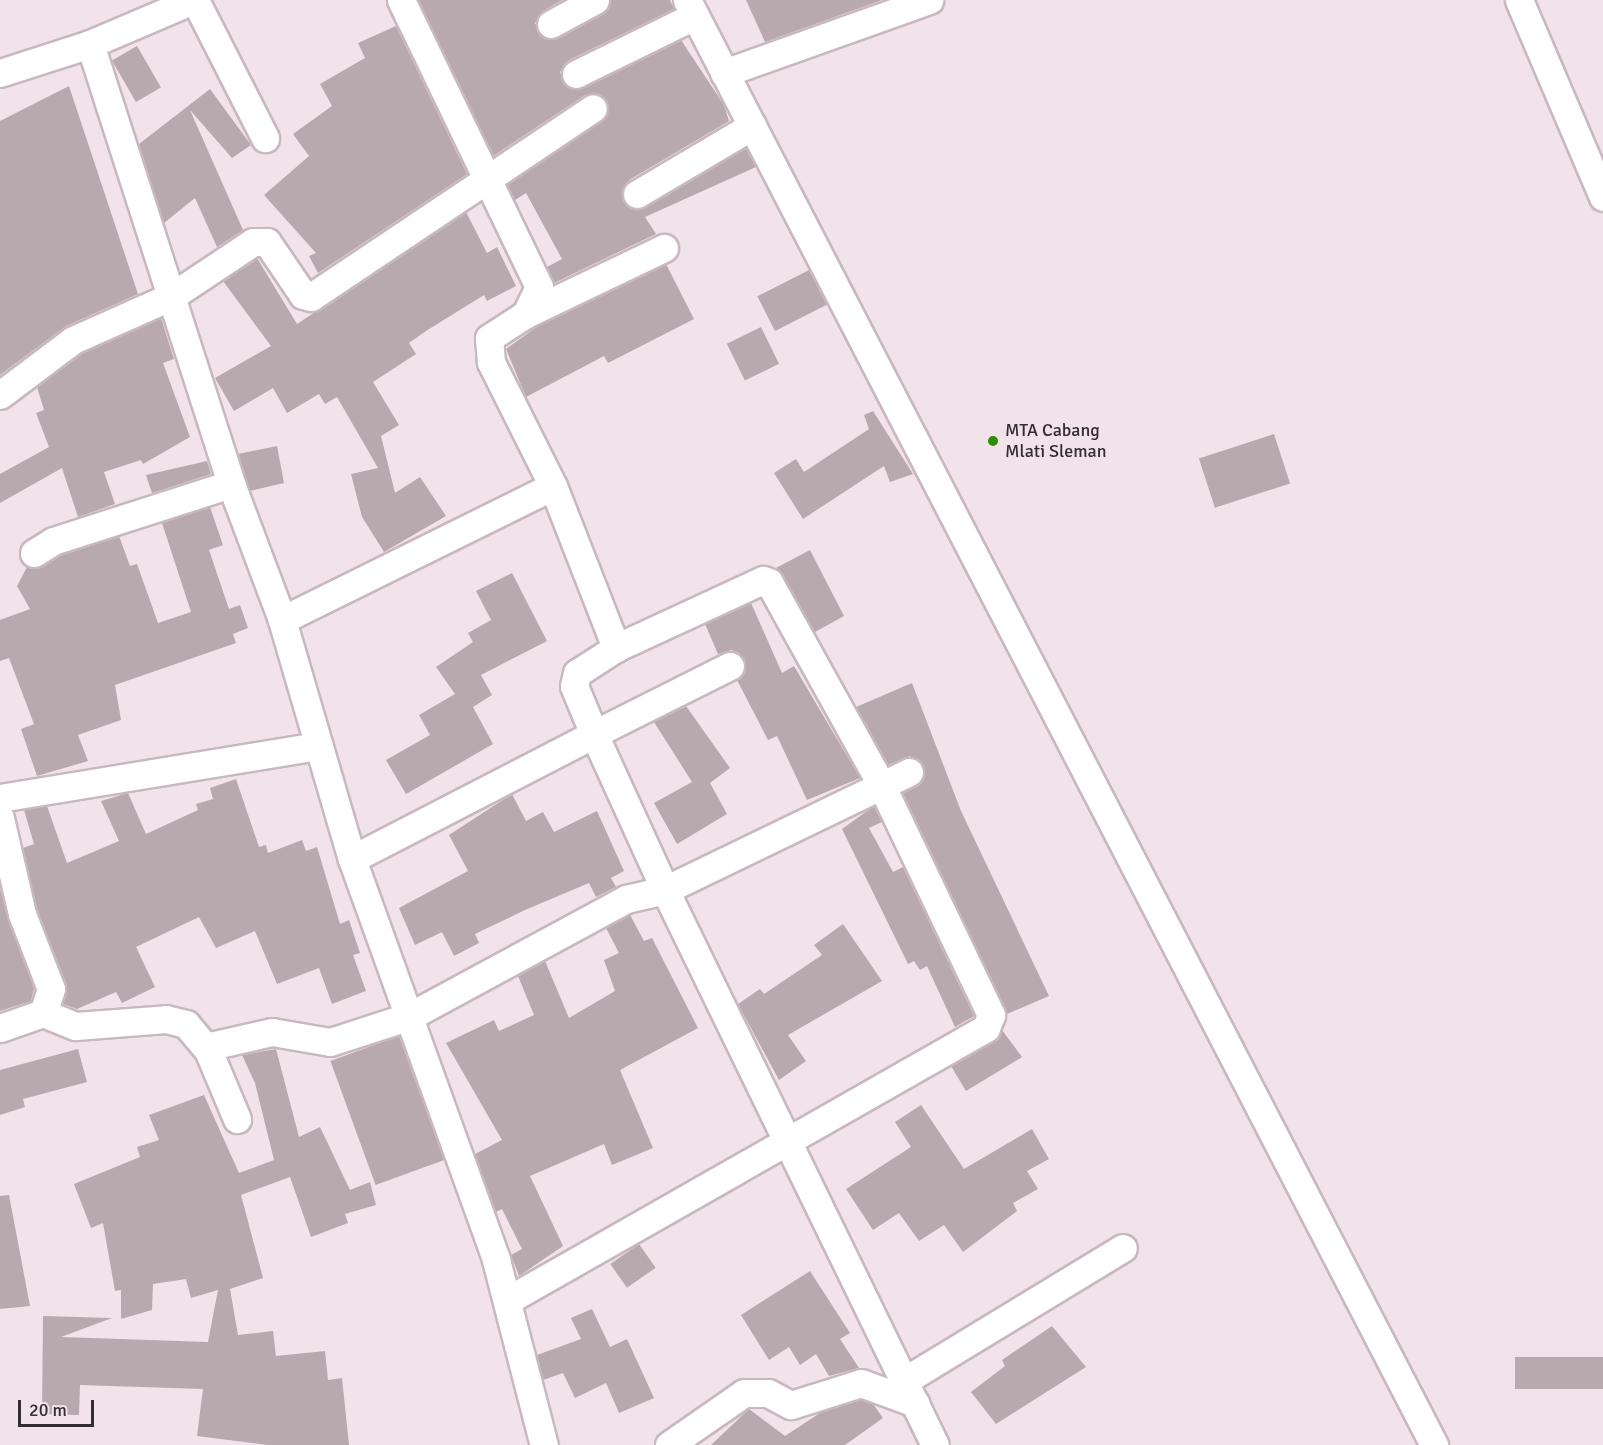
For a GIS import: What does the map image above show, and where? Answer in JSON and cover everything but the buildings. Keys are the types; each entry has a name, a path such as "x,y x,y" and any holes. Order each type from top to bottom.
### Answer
{"street":[{"path":"0,73 90,44 194,0 225,69 265,138"},
{"path":"401,0 539,287 526,314"},
{"path":"551,24 595,0"},
{"path":"724,73 929,0"},
{"path":"1519,0 1598,169 1603,197"},
{"path":"576,74 685,11 724,73 1434,1445"},
{"path":"90,44 231,483 282,620 352,859 410,1016 508,1300 544,1445"},
{"path":"0,395 73,340 172,296 224,258 259,241 267,242 303,295 311,297 593,108"},
{"path":"637,195 752,126"},
{"path":"616,648 553,486 487,350 489,338 526,314 664,248"},
{"path":"34,553 62,538 231,483"},
{"path":"282,620 553,486"},
{"path":"508,1300 784,1140 990,1022 989,1005 882,786 769,582 763,580 616,648 577,673 574,686 665,890 784,1140 910,1392 934,1445"},
{"path":"352,859 730,666"},
{"path":"0,798 318,746"},
{"path":"206,1047 272,1032 330,1042 410,1016 626,899 665,890 909,772"},
{"path":"0,818 22,914 51,989 43,1013"},
{"path":"0,1028 43,1013 76,1026 105,1028 179,1021 206,1047 237,1119"},
{"path":"669,1445 744,1393 768,1393 790,1405 861,1383 910,1392 1123,1248"}],"place":[{"name":"MTA Cabang Mlati Sleman","path":"993,441"}]}
